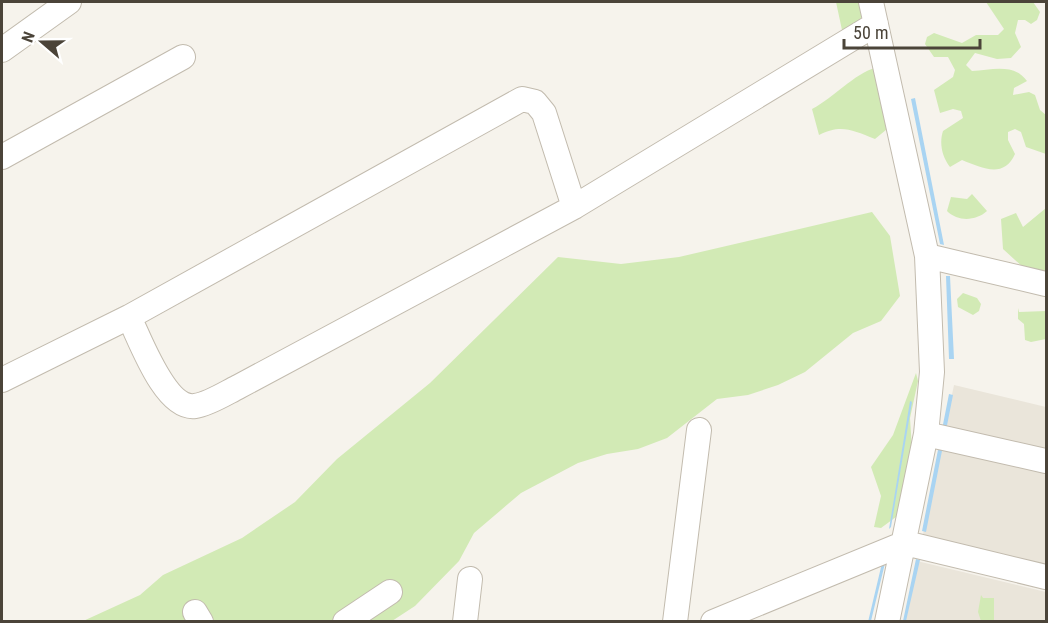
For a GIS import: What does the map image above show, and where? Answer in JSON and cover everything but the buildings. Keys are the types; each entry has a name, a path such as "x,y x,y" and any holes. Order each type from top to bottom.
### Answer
{"street":[{"path":"2,50 69,2"},
{"path":"129,317 166,391 180,403 195,406 238,387 573,207 874,13 927,255 932,372 926,434 887,621"},
{"path":"2,158 183,57"},
{"path":"2,380 129,317 522,99 535,102 544,113 573,207"},
{"path":"927,255 1047,284"},
{"path":"675,621 699,430"},
{"path":"926,434 1047,461"},
{"path":"713,621 905,543 1047,578"},
{"path":"465,621 470,579"},
{"path":"345,621 390,592"}],"shaded area":[{"path":"954,385 1046,407 1046,574 921,544"},
{"path":"917,561 1046,592 1046,621 905,622"}],"green space":[{"path":"836,2 863,2 861,18 852,39 828,47 842,30"},
{"path":"986,2 1033,2 1040,12 1037,20 1031,24 1025,20 1018,20 1015,33 1021,47 1011,58 997,59 975,53 966,65 972,71 1002,69 1022,75 1027,81 1014,88 1013,95 1029,92 1035,95 1040,110 1046,115 1046,154 1026,147 1021,132 1015,129 1008,132 1008,140 1015,154 1005,167 985,168 962,160 950,167 942,150 943,131 963,118 961,111 953,109 940,113 934,90 953,77 955,70 948,57 934,57 925,44 927,37 934,33 962,43 976,35 998,35 1004,29"},
{"path":"877,67 898,120 875,139 840,129 819,135 812,109 860,75"},
{"path":"972,194 987,211 983,214 967,219 951,215 947,211 951,197 967,199"},
{"path":"1046,208 1046,280 1025,269 1003,249 1001,219 1016,213 1023,227"},
{"path":"872,212 890,236 900,296 881,321 853,333 805,372 778,385 748,395 717,399 667,438 638,449 607,454 578,463 521,493 474,533 459,561 415,606 392,621 81,622 140,595 163,575 242,538 295,502 337,459 430,383 558,257 621,264 679,257"},
{"path":"963,293 977,298 981,304 979,311 973,315 958,307 957,299"},
{"path":"1018,308 1019,312 1046,311 1046,339 1031,342 1025,340 1024,324 1018,319"},
{"path":"916,373 918,381 910,418 913,466 900,514 881,528 874,527 881,496 871,467 893,435"},
{"path":"981,595 983,598 994,598 994,621 981,621 978,612"}],"water":[{"path":"915,98 944,245 940,244 911,99"},
{"path":"946,276 950,276 954,359 949,359"},
{"path":"949,394 953,395 926,532 922,531"},
{"path":"910,401 912,402 889,529"},
{"path":"886,559 871,621 868,622 882,563"},
{"path":"916,559 920,560 906,621 903,621"}]}
